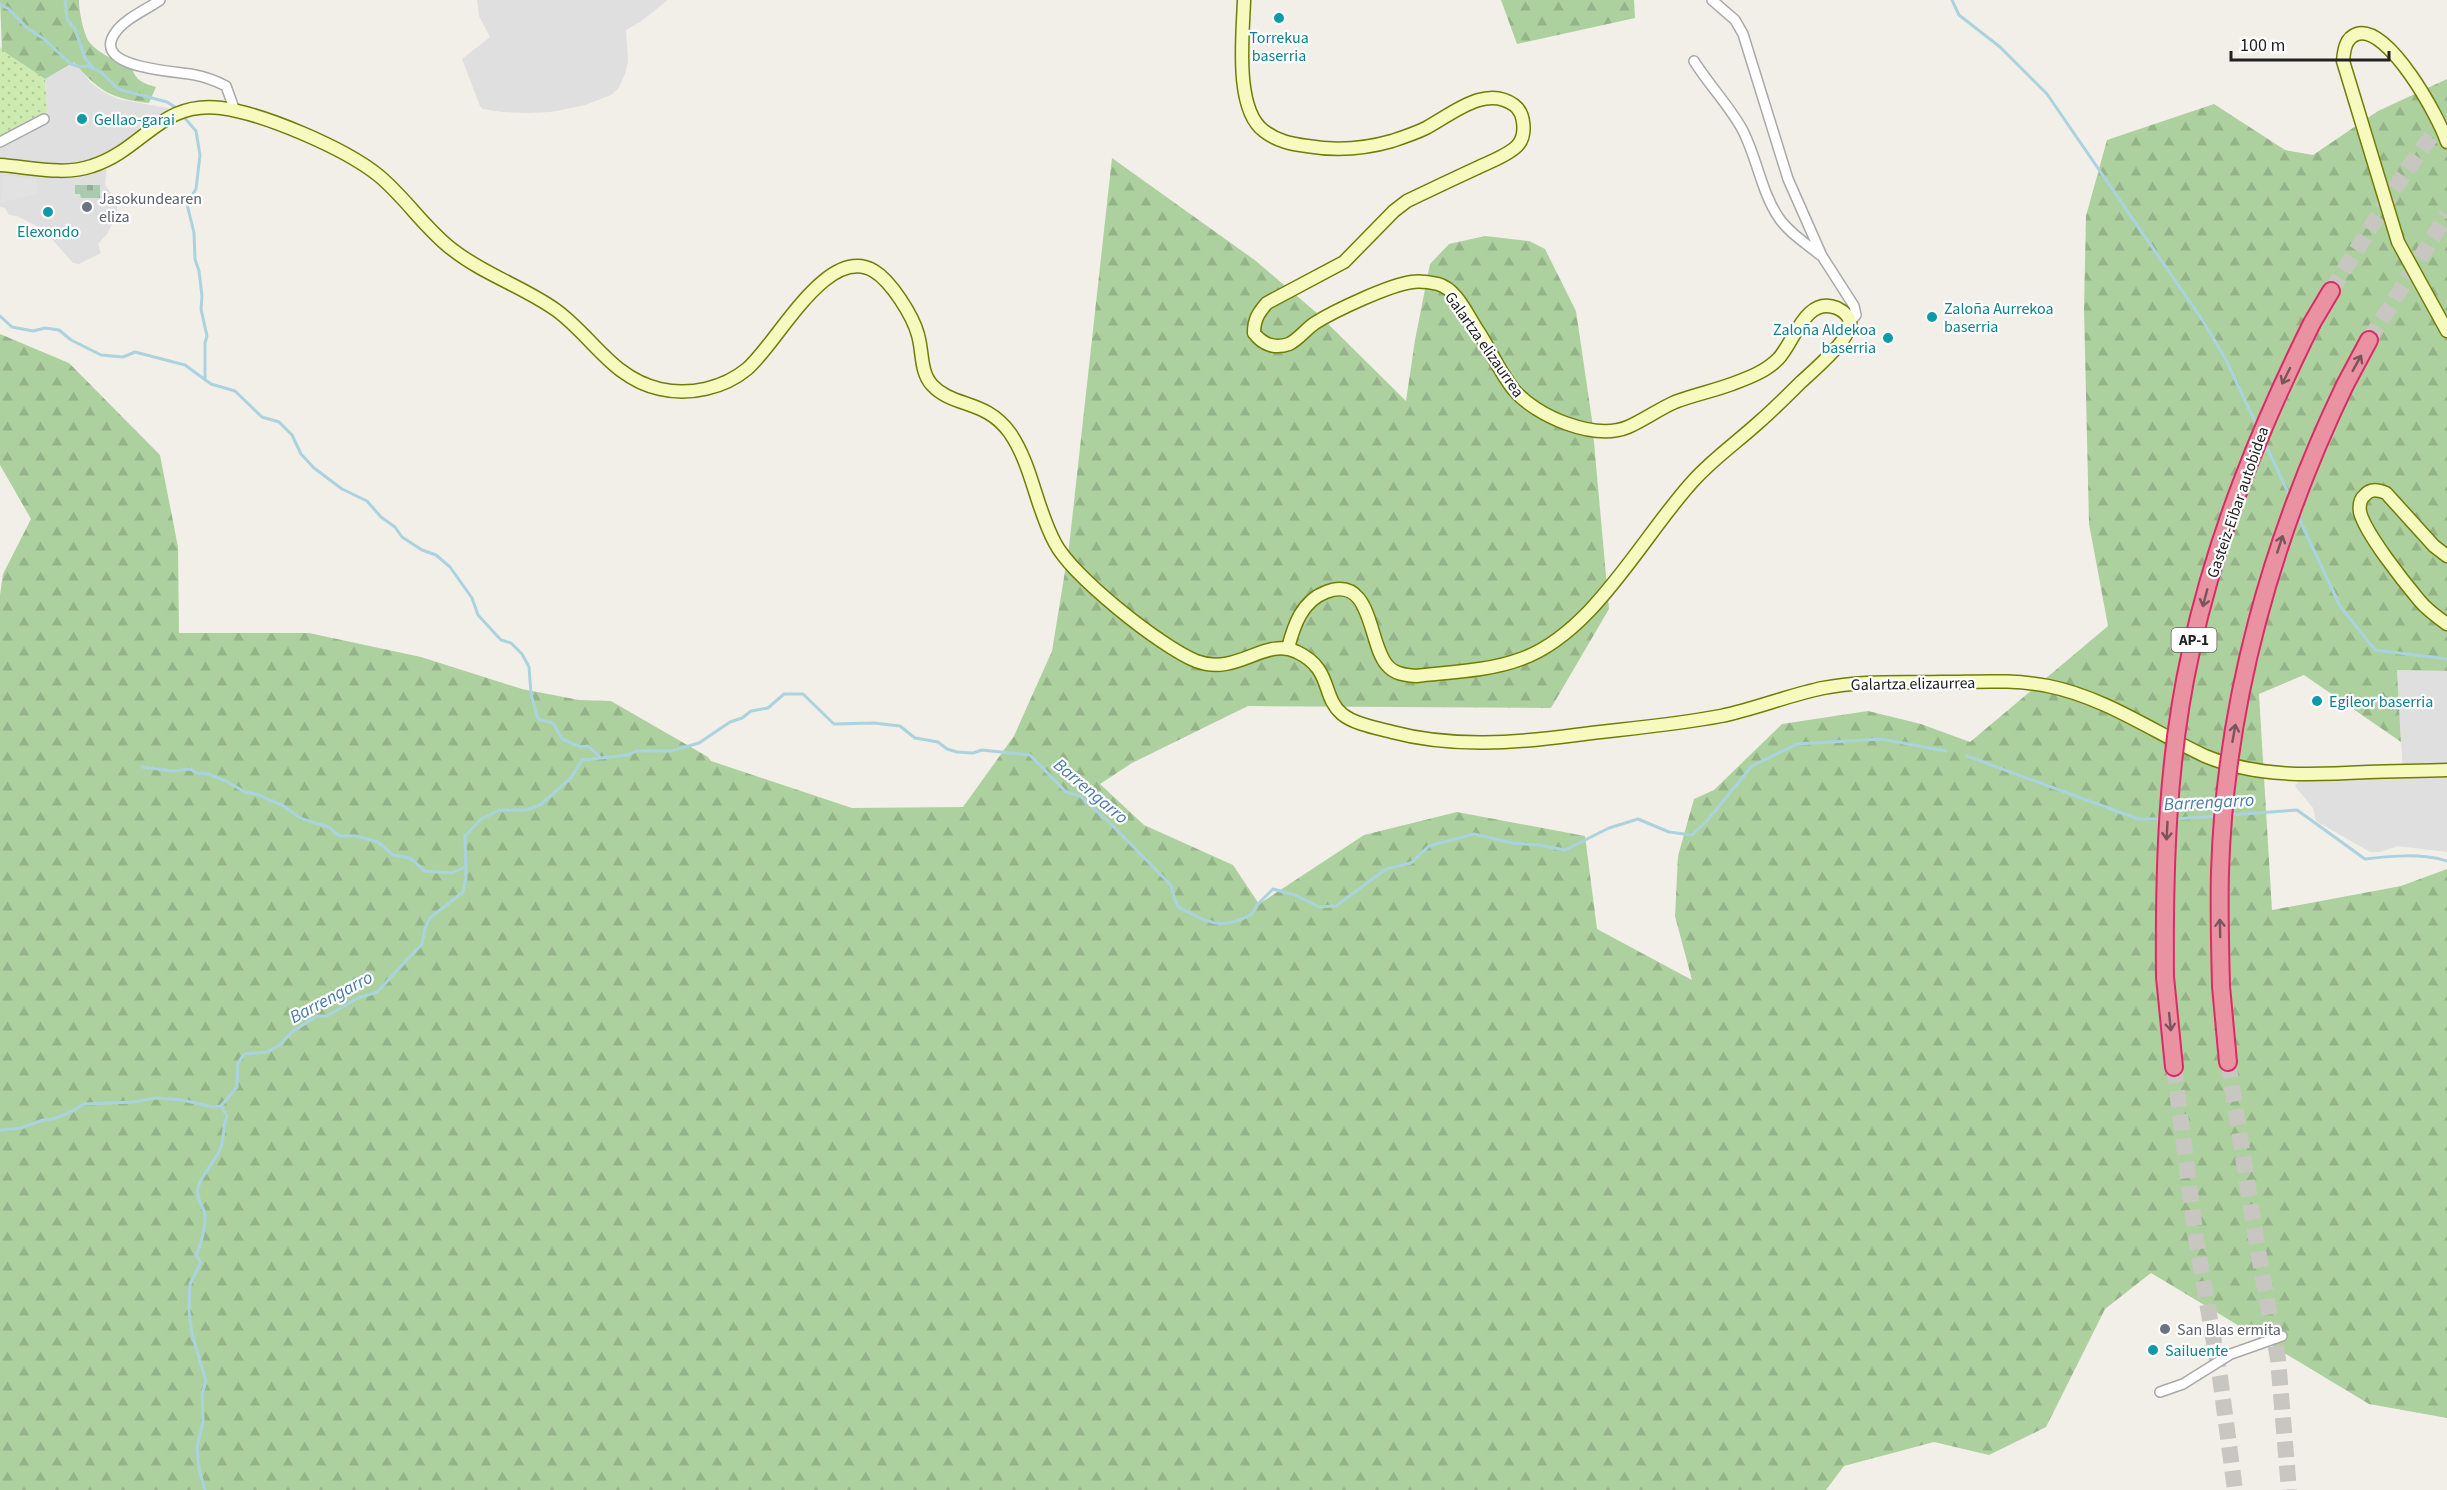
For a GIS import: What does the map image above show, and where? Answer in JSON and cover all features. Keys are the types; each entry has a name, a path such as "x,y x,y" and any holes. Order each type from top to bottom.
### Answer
{"highway":[{"name":"Gasteiz-Eibar autobidea","path":"2174,1067 2165,976 2167,826 2172,767 2191,650 2218,549 2252,455 2280,388 2312,323 2331,291"},
{"path":"2228,1062 2221,986 2220,871 2231,748 2245,672 2266,588 2288,520 2322,432 2369,340"}],"street":[{"path":"160,0 123,24 114,33 111,42 114,52 120,60 135,66 195,75 226,86 235,111"},
{"name":"Galartza elizaurrea","path":"1244,0 1243,59 1246,99 1255,122 1277,139 1326,149 1367,146 1393,140 1425,128 1470,103 1495,98 1510,102 1518,108 1523,130 1518,146 1498,158 1407,201 1394,211 1344,262 1267,303 1259,312 1254,326 1254,333 1266,345 1291,344 1311,325 1399,285 1421,281 1436,284 1448,288 1459,301 1501,372 1516,392 1531,406 1560,421 1586,429 1615,430 1629,426 1675,402 1729,385 1766,369 1783,353 1806,316 1819,307 1835,307 1848,316 1850,322"},
{"path":"0,165 66,170 92,167 125,149 169,116 192,107 219,107 235,111 303,135 340,152 370,170 382,178 448,247 479,270 560,313 624,375 658,389 691,391 729,381 754,363 815,287 842,268 860,265 869,268 884,279 910,314 917,329 927,379 946,395 987,411 1008,430 1022,456 1054,542 1061,554 1083,578 1144,627 1184,655 1202,664 1222,666 1272,649 1288,648 1296,623 1303,609 1312,600 1330,591 1349,592 1365,608 1384,661 1394,671 1416,676 1508,663 1546,648 1563,637 1611,585 1695,478 1785,399 1832,352 1848,332 1850,322 1856,315 1854,306 1822,256 1788,179 1743,34 1736,20 1712,0"},
{"path":"2447,142 2438,120 2403,64 2388,46 2371,34 2358,33 2353,36 2347,42 2343,61 2392,225 2408,261 2447,331"},
{"path":"1694,61 1706,80 1727,104 1743,132 1778,217 1786,227 1822,256"},
{"path":"0,142 44,119"},
{"path":"2447,556 2434,546 2386,493 2378,490 2370,491 2363,496 2359,504 2369,529 2419,600 2447,624"},
{"name":"Galartza elizaurrea","path":"1288,648 1299,652 1323,673 1332,701 1344,716 1387,731 1429,738 1492,743 1526,741 1725,715 1816,689 1869,682 1999,681 2048,686 2079,695 2205,756 2259,771 2330,774 2421,768 2447,770"},
{"path":"2160,1392 2183,1384 2231,1354 2282,1336"}],"shaded area":[{"path":"477,0 668,0 626,30 628,62 618,89 611,95 585,105 551,112 528,113 502,112 483,109 480,106 462,59 490,37 479,16"},
{"path":"74,61 91,83 102,91 118,99 168,108 174,119 107,164 105,184 117,203 117,215 107,234 98,244 101,253 79,264 73,263 44,230 17,216 9,215 5,208 0,207 0,137 47,112 45,79"},
{"path":"4,175 37,179 37,194 0,203"},
{"path":"2397,670 2447,671 2447,852 2398,846 2380,852 2370,852 2316,821 2313,808 2295,786 2301,777 2403,773"}],"green space":[{"path":"0,0 79,0 83,28 90,43 104,54 132,68 141,81 156,87 149,103 125,99 107,92 91,80 74,62 45,79 2,50"},
{"path":"1501,0 1634,0 1635,18 1517,44"},
{"path":"0,47 45,79 47,112 0,137"},
{"path":"2447,79 2447,671 2397,670 2401,742 2304,675 2259,694 2272,910 2401,886 2447,869 2447,1418 2369,1404 2151,1273 2105,1309 2046,1427 1989,1455 1934,1442 1844,1466 1826,1490 0,1490 0,595 3,574 31,519 0,465 0,334 69,363 160,455 178,547 179,633 309,633 421,657 522,689 579,700 611,701 708,757 711,761 852,808 963,807 1014,736 1052,651 1069,547 1112,158 1256,261 1318,314 1406,401 1430,264 1449,244 1485,236 1529,241 1545,249 1576,311 1592,420 1609,609 1551,708 1248,706 1132,763 1100,784 1144,825 1233,865 1259,904 1364,835 1457,812 1585,836 1597,929 1692,980 1675,916 1678,856 1694,799 1714,790 1782,724 1868,711 1921,724 1970,742 2108,626 2089,524 2084,309 2086,216 2107,140 2214,104 2285,150 2313,155 2378,111"},
{"path":"75,185 100,185 100,198 81,198 80,194 75,194"}],"waterway":[{"path":"65,0 67,19 75,29 85,58 93,68"},
{"path":"1952,0 1959,15 2000,47 2047,94 2205,324 2226,360 2257,426"},
{"path":"0,4 9,9 27,28 44,39 71,64 80,67 88,66 102,73 118,89 167,102 175,107"},
{"path":"183,116 196,131 200,155 196,189 187,204 194,233 195,259 202,296 201,309 207,336 205,379"},
{"path":"0,316 12,327 33,331 45,328 59,330 71,340 101,355 123,357 135,352 185,365 211,384 235,391 262,417 279,422 292,435 301,454 314,468 342,489 367,501 381,517 395,527 402,537 422,550 436,555 450,567 472,598 478,615 501,640 511,643 522,654 529,667 531,694 538,719 553,723 562,739 581,747 588,746 601,758"},
{"path":"2265,443 2290,497"},
{"path":"2297,514 2340,606 2375,650 2447,659"},
{"name":"Barrengarro","path":"0,1130 21,1128 53,1119 84,1104 133,1102 156,1098 182,1100 213,1107 221,1106 237,1087 238,1063 244,1054 267,1052 280,1045 292,1032 317,1016 327,1016 358,998 377,992 422,944 425,928 430,918 463,892 466,878 465,836 481,819 500,810 526,810 540,805 571,778 582,760 628,755 636,751 671,751 699,743 751,711 768,708 784,694 803,694 834,724 874,723 900,726 915,738 938,742 947,749 957,752 973,753 982,750 1030,755 1066,792 1080,796 1112,825 1170,884 1179,907 1206,921 1222,924 1237,921 1253,913 1256,906 1273,889 1295,895 1319,907 1336,906 1386,869 1411,863 1429,846 1474,834 1512,843 1565,850 1609,828 1638,819 1669,832 1692,835 1706,822 1752,766 1797,744 1881,739 1946,751"},
{"name":"Barrengarro","path":"1967,756 2138,819 2162,819"},
{"path":"142,767 173,771 190,769 197,773 209,774 245,792 282,805 302,819 329,827 339,836 356,836 378,842 393,855 410,858 425,871 452,873 465,867"},
{"name":"Barrengarro","path":"2228,815 2297,810 2365,859 2416,856 2447,861"},
{"name":"Barrengarro","path":"2174,819 2218,816"},
{"path":"205,1490 199,1469 197,1447 203,1422 202,1394 206,1381 192,1334 189,1311 190,1284 201,1262 196,1255 205,1223 205,1214 197,1191 221,1148 227,1116 221,1106"}],"tunnel":[{"path":"2331,291 2402,177 2447,114"},
{"path":"2369,340 2447,215"},
{"path":"2228,1062 2278,1359 2289,1490"},
{"path":"2174,1067 2196,1239 2220,1377 2235,1490"}],"place":[{"name":"Torrekua baserria","path":"1279,18"},
{"name":"Gellao-garai","path":"82,119"},
{"name":"Jasokundearen eliza","path":"87,207"},
{"name":"Elexondo","path":"48,212"},
{"name":"Zaloña Aurrekoa baserria","path":"1932,317"},
{"name":"Zaloña Aldekoa baserria","path":"1888,338"},
{"name":"Egileor baserria","path":"2317,701"},
{"name":"San Blas ermita","path":"2165,1329"},
{"name":"Sailuente","path":"2153,1350"}]}
